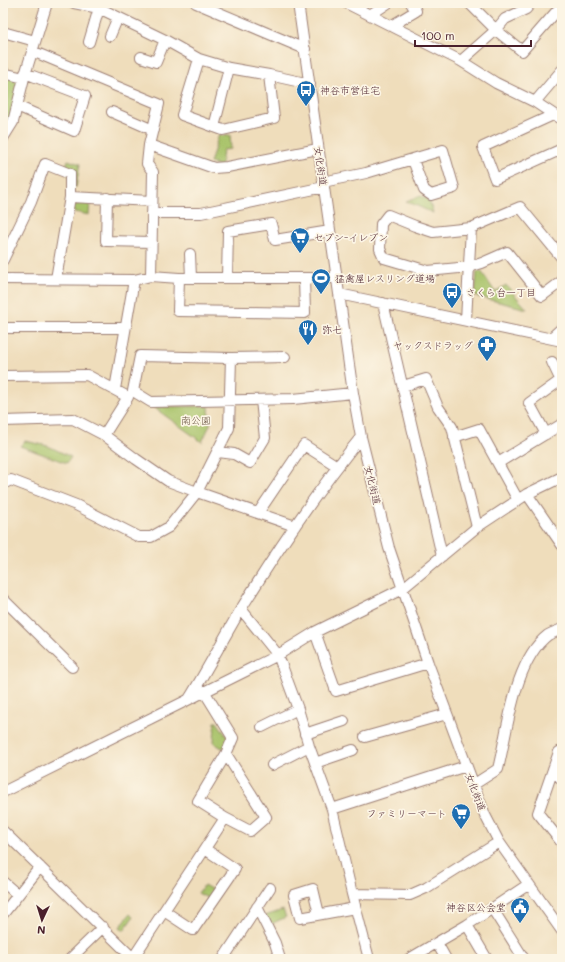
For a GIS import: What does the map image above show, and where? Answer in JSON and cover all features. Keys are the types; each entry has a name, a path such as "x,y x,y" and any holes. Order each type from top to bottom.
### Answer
{"street":[{"path":"4,134 13,122 24,76 47,3"},
{"path":"74,3 99,8 165,40 199,59 229,68 310,84"},
{"path":"196,3 217,7 255,29 304,49"},
{"name":"女化街道","path":"297,3 310,84 353,393 361,437 380,513 402,589 485,815 499,842 562,931"},
{"path":"346,3 461,61 496,83 535,102 558,118"},
{"path":"370,15 388,3"},
{"path":"391,26 416,11 411,3"},
{"path":"470,3 496,30 522,51 562,5"},
{"path":"461,61 496,30 505,19 526,9 532,3"},
{"path":"89,42 99,8"},
{"path":"110,36 118,18"},
{"path":"3,32 35,41"},
{"path":"141,57 156,62 165,40"},
{"path":"32,51 159,104 149,145 147,164 153,172 151,276"},
{"path":"199,59 182,115 223,130 274,118 269,75"},
{"path":"214,127 229,68"},
{"path":"535,102 562,70"},
{"path":"3,73 24,76 85,96 74,131 17,106"},
{"path":"112,112 153,130"},
{"path":"558,118 483,147 495,179 562,149"},
{"path":"149,145 214,168 227,168 318,149"},
{"path":"152,213 201,213 324,185 444,150 454,188 431,196 424,190 413,160"},
{"path":"3,260 31,202 44,164 70,174 70,197 56,279"},
{"path":"70,197 152,201"},
{"path":"107,198 106,241 152,242"},
{"path":"562,258 520,207 471,228 433,232 388,215 381,224 380,249 384,258 428,271 469,267 482,264 507,252 542,296 562,281"},
{"path":"228,278 228,231 271,224 275,240 330,231"},
{"path":"466,320 471,228"},
{"path":"190,254 191,278"},
{"path":"3,279 134,280 151,276 179,278 337,278"},
{"path":"179,278 178,311 305,313 304,278"},
{"path":"115,389 134,280"},
{"path":"339,294 562,340"},
{"path":"383,303 442,556"},
{"path":"3,328 125,328"},
{"path":"551,338 562,328"},
{"path":"285,357 230,358 140,356 133,391 152,402 293,399 353,393"},
{"path":"3,484 11,480 76,505 139,537 151,537 169,527 198,492 230,428 230,358"},
{"path":"546,434 529,403 561,382 552,362"},
{"path":"3,376 88,374 115,389 128,397 104,435"},
{"path":"403,386 426,379 438,407 452,427 476,527"},
{"path":"218,452 234,454 250,463 265,438 261,400"},
{"path":"4,422 72,419 104,435 168,481 295,526"},
{"path":"498,463 562,424"},
{"path":"454,437 479,429 518,500"},
{"path":"188,699 241,609 295,526 337,466 361,437"},
{"path":"258,513 304,445 337,466"},
{"path":"3,792 278,655 315,632 402,589 476,527 527,494 562,477"},
{"path":"527,494 562,545"},
{"path":"3,599 72,667"},
{"path":"241,609 278,655 298,709 309,746 332,809 355,908 369,959"},
{"path":"474,785 498,768 512,703 531,654 548,635 562,629"},
{"path":"315,632 336,691 428,663"},
{"path":"204,691 233,738 226,754 198,801 250,832 266,817 226,754"},
{"path":"262,727 298,709"},
{"path":"365,737 447,714"},
{"path":"305,734 344,720"},
{"path":"272,765 309,746"},
{"path":"315,763 353,750"},
{"path":"562,751 559,752 538,814 562,843"},
{"path":"332,809 466,766"},
{"path":"553,769 562,780"},
{"path":"3,831 134,958 225,818"},
{"path":"352,894 410,895 426,888 499,842"},
{"path":"164,911 193,930 235,869 205,849"},
{"path":"3,914 40,867"},
{"path":"3,882 18,895"},
{"path":"409,959 437,944 529,884"},
{"path":"223,959 270,888"},
{"path":"257,907 276,943 280,959"},
{"path":"319,914 355,908"},
{"path":"492,908 524,959"},
{"path":"467,925 487,959"},
{"path":"70,959 103,927"},
{"path":"437,944 446,959"}],"green space":[{"path":"3,73 22,78 11,120 3,115"},
{"path":"219,134 224,136 230,135 231,149 223,150 221,166 210,163"},
{"path":"68,160 80,164 76,187 74,187 65,168"},
{"path":"421,196 429,200 433,213 406,201"},
{"path":"74,202 90,203 89,215 70,211"},
{"path":"481,271 495,292 506,285 527,309 475,296 477,272"},
{"name":"南公園","path":"209,406 210,425 202,442 153,407"},
{"path":"25,441 48,446 71,457 67,463 20,446"},
{"path":"215,722 217,722 229,739 225,747 222,748 214,743"},
{"path":"204,885 216,892 211,900 198,893"},
{"path":"283,910 286,917 269,925 265,916"},
{"path":"130,914 133,917 124,930 120,927"}],"place":[{"name":"神谷市営住宅","path":"306,107"},
{"name":"セブン-イレブン","path":"300,254"},
{"name":"猛禽屋レスリング道場","path":"321,295"},
{"name":"さくら台一丁目","path":"452,309"},
{"name":"弥七","path":"308,346"},
{"name":"ヤックスドラッグ","path":"487,362"},
{"name":"ファミリーマート","path":"461,830"},
{"name":"神谷区公会堂","path":"520,924"}]}
